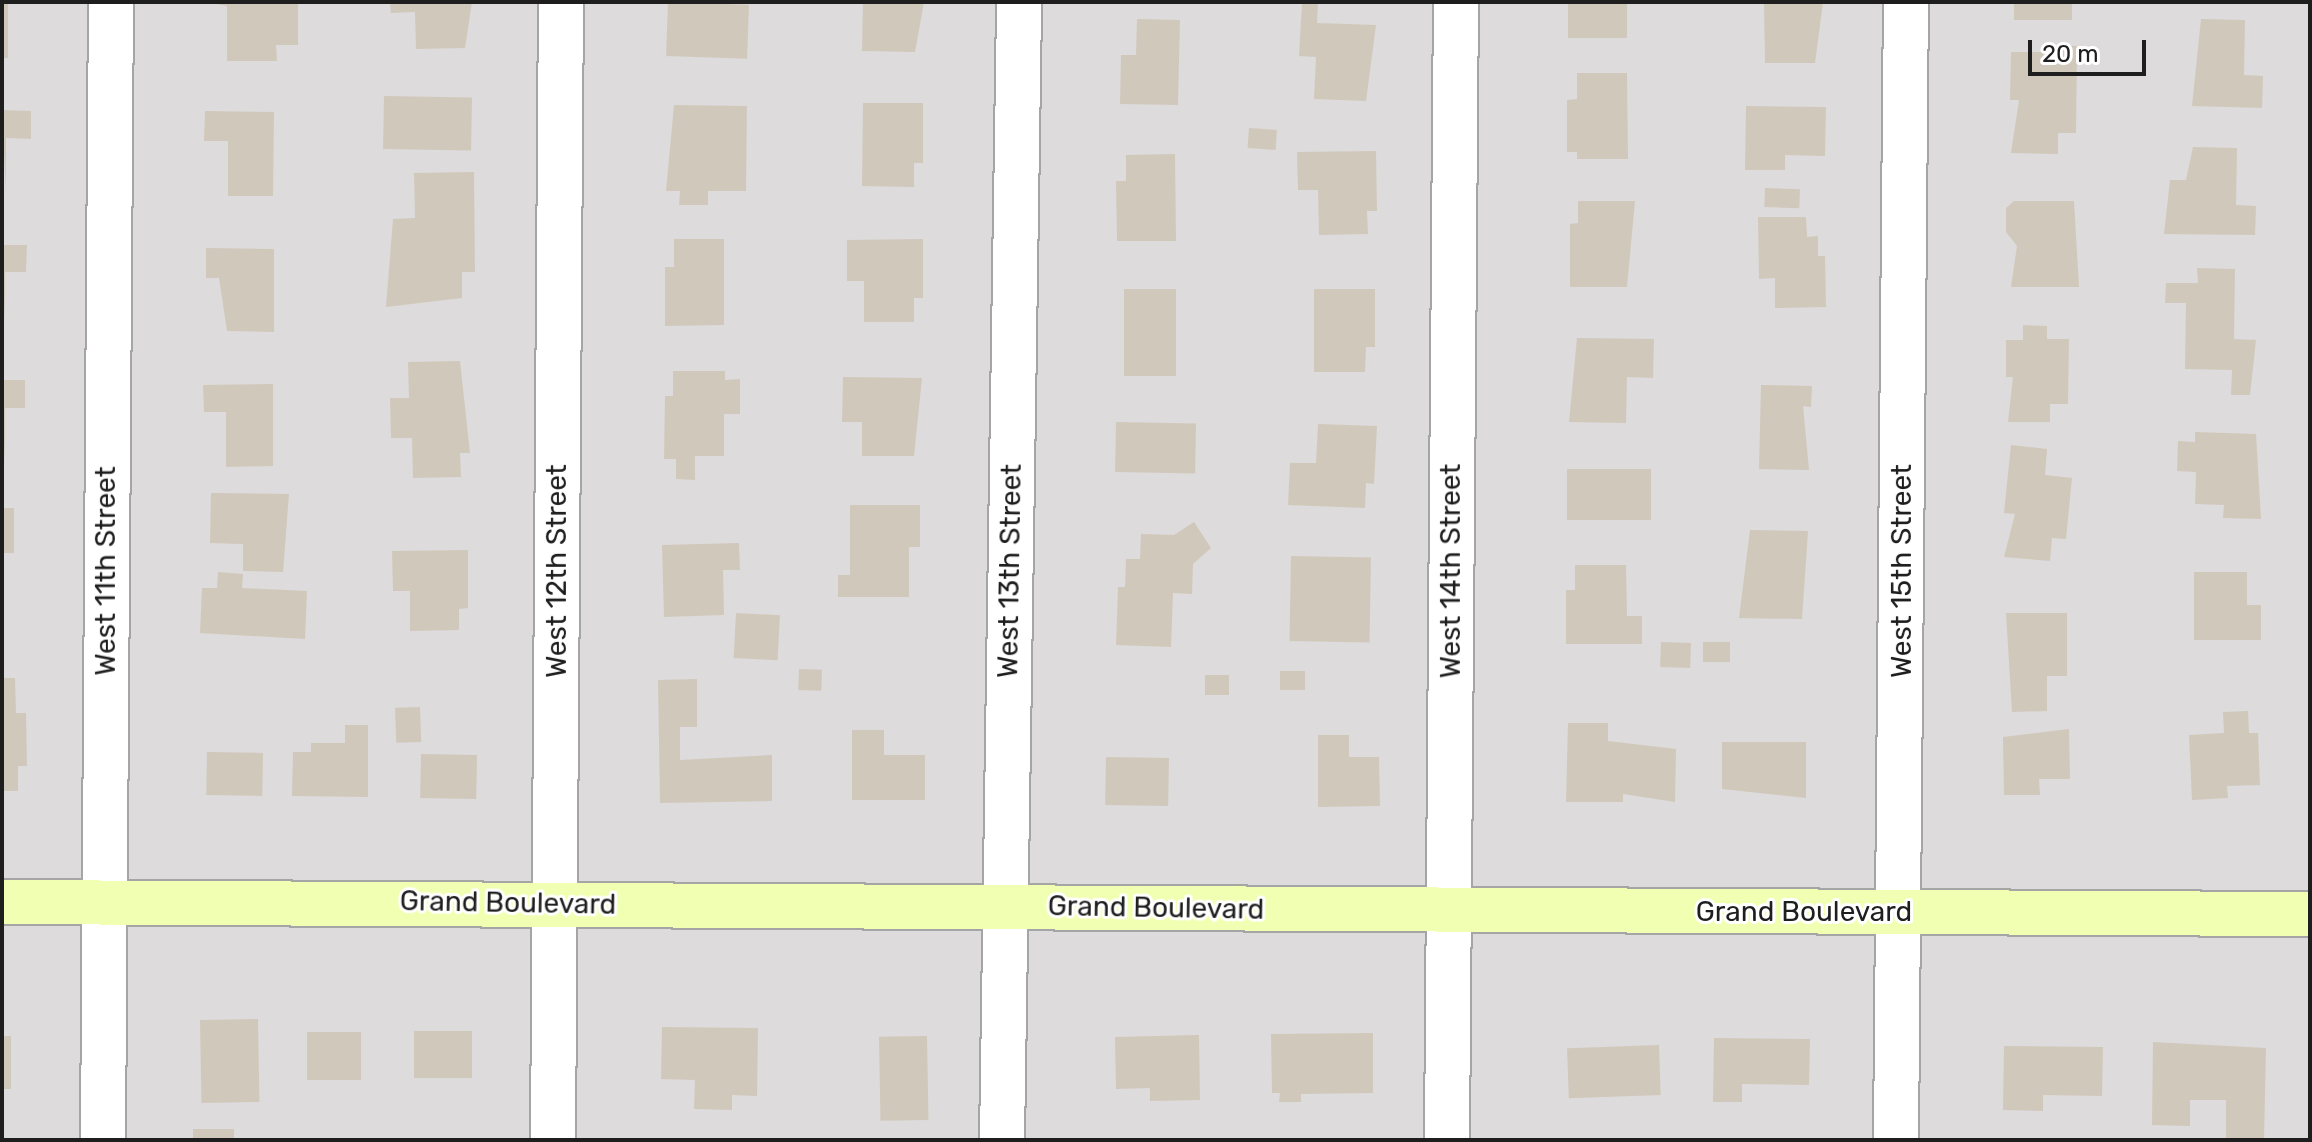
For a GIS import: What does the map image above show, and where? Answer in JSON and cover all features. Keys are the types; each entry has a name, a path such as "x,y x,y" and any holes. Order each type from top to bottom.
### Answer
{"street":[{"name":"West 11th Street","path":"103,1140 111,2"},
{"name":"West 12th Street","path":"553,1140 561,2"},
{"name":"West 13th Street","path":"1002,1140 1019,2"},
{"name":"West 14th Street","path":"1447,1140 1456,2"},
{"name":"West 15th Street","path":"1896,1140 1906,2"},
{"name":"Grand Boulevard","path":"2,902 1004,906 1449,913 1899,911 2310,914"}],"shaded area":[{"path":"2,2 2310,2 2310,1140 2,1140"}],"building":[{"path":"2,2 8,2 8,58 2,58"},
{"path":"205,2 298,2 298,45 276,45 277,61 227,61 227,6"},
{"path":"390,2 472,2 465,48 416,49 415,12 391,13"},
{"path":"668,2 749,5 747,59 666,56"},
{"path":"863,2 924,2 915,52 862,51"},
{"path":"1568,2 1627,2 1627,38 1568,38"},
{"path":"1764,2 1823,2 1815,63 1765,63"},
{"path":"2014,2 2072,2 2072,20 2014,20"},
{"path":"1302,3 1318,4 1317,23 1376,25 1366,101 1314,99 1316,57 1299,56"},
{"path":"1137,19 1180,20 1178,105 1120,104 1121,55 1136,55"},
{"path":"2201,19 2245,20 2244,75 2263,76 2262,108 2192,106"},
{"path":"2056,45 2077,46 2076,133 2058,133 2058,154 2011,153 2019,100 2010,100 2011,52 2056,52"},
{"path":"1577,73 1627,73 1628,159 1577,159 1577,152 1567,152 1567,100 1577,99"},
{"path":"384,96 472,98 471,151 383,149"},
{"path":"863,103 923,103 923,163 914,163 914,187 862,186"},
{"path":"674,105 747,106 746,191 708,191 708,205 679,205 680,191 666,191"},
{"path":"1746,106 1826,107 1825,156 1785,155 1785,170 1745,170"},
{"path":"2,110 31,111 31,139 6,138 6,193"},
{"path":"205,111 274,112 273,196 228,196 228,141 204,141"},
{"path":"1249,128 1277,130 1276,150 1248,148"},
{"path":"2193,147 2237,148 2236,205 2256,206 2255,235 2164,234 2170,180 2186,180"},
{"path":"1376,151 1377,211 1367,211 1368,234 1319,235 1318,190 1298,190 1297,152"},
{"path":"1175,154 1176,241 1117,241 1116,181 1126,181 1126,155"},
{"path":"474,172 475,272 462,272 462,298 386,307 393,219 415,218 414,173"},
{"path":"1765,188 1800,189 1799,208 1764,207"},
{"path":"1578,201 1635,201 1627,287 1570,287 1570,224 1578,223"},
{"path":"2014,201 2074,201 2079,287 2011,287 2017,246 2006,232 2006,208"},
{"path":"1758,217 1806,217 1807,237 1818,236 1818,256 1825,256 1826,307 1775,308 1775,278 1759,279"},
{"path":"674,239 724,239 724,325 665,326 665,267 674,267"},
{"path":"923,239 923,298 914,298 914,322 864,322 864,281 847,281 847,240"},
{"path":"2,245 27,245 26,272 5,272 5,325"},
{"path":"206,248 274,249 274,332 227,331 219,278 206,278"},
{"path":"2197,268 2235,269 2234,339 2256,340 2250,395 2231,395 2232,370 2185,369 2186,303 2165,303 2166,283 2198,283"},
{"path":"1124,289 1176,289 1176,376 1124,376"},
{"path":"1314,289 1375,289 1375,347 1366,347 1365,372 1314,372"},
{"path":"2023,325 2047,326 2047,339 2069,339 2068,404 2050,404 2050,422 2008,422 2013,377 2006,377 2006,340 2023,340"},
{"path":"1577,338 1654,339 1653,378 1627,377 1626,423 1569,422"},
{"path":"460,361 470,453 460,453 461,477 413,478 412,438 391,438 390,398 409,398 408,362"},
{"path":"673,371 725,371 725,380 740,379 740,414 724,414 724,456 695,456 695,480 676,479 676,459 664,459 665,396 673,396"},
{"path":"843,377 922,378 914,456 862,456 862,422 842,422"},
{"path":"2,380 25,380 25,408 5,408 5,468"},
{"path":"273,384 273,466 226,467 226,412 204,412 203,385"},
{"path":"1761,385 1812,386 1811,407 1803,406 1809,470 1759,469"},
{"path":"1116,422 1196,423 1195,473 1115,472"},
{"path":"1318,424 1377,426 1374,484 1366,483 1365,508 1288,505 1290,463 1316,463"},
{"path":"2195,432 2256,434 2261,519 2223,518 2224,505 2195,504 2196,472 2177,471 2178,441 2195,442"},
{"path":"2011,445 2047,449 2045,475 2072,478 2066,539 2052,538 2050,561 2004,557 2015,514 2004,513"},
{"path":"1567,469 1651,469 1651,520 1567,520"},
{"path":"211,493 289,494 283,572 243,571 243,544 210,543"},
{"path":"850,505 920,505 920,547 909,547 909,597 838,597 838,575 850,575"},
{"path":"2,508 14,508 14,553 2,553"},
{"path":"1194,522 1211,548 1193,564 1192,594 1173,593 1171,647 1116,645 1118,587 1125,587 1126,559 1140,559 1141,534 1174,535"},
{"path":"1750,530 1808,531 1802,619 1739,618"},
{"path":"739,543 740,570 723,570 724,615 664,617 662,545"},
{"path":"468,550 468,608 459,609 459,630 410,631 410,591 393,591 392,551"},
{"path":"1291,556 1371,557 1370,642 1290,641"},
{"path":"1575,565 1626,565 1627,616 1642,616 1642,644 1566,644 1566,590 1575,590"},
{"path":"218,572 243,574 242,588 307,591 305,639 200,633 202,588 217,588"},
{"path":"2194,572 2247,572 2247,605 2261,605 2261,640 2194,640"},
{"path":"736,613 780,615 778,660 734,658"},
{"path":"2006,613 2067,613 2067,676 2047,676 2047,711 2012,712"},
{"path":"1661,642 1691,643 1690,668 1660,667"},
{"path":"1703,642 1730,642 1730,662 1703,662"},
{"path":"799,669 822,670 821,691 798,690"},
{"path":"1280,671 1305,671 1305,690 1280,690"},
{"path":"1205,675 1229,675 1229,695 1205,695"},
{"path":"2,678 15,678 16,713 26,713 27,766 18,766 18,791 2,791"},
{"path":"697,679 697,727 680,727 680,760 772,755 772,801 660,803 658,680"},
{"path":"420,707 421,742 396,743 395,708"},
{"path":"2248,711 2249,733 2258,733 2260,785 2227,786 2228,798 2192,800 2189,735 2224,733 2223,712"},
{"path":"1568,723 1608,723 1608,741 1676,749 1675,802 1623,794 1623,802 1566,802"},
{"path":"345,725 368,725 368,797 292,796 293,752 311,752 311,743 345,743"},
{"path":"2069,729 2070,779 2039,779 2040,795 2004,795 2003,737"},
{"path":"852,730 884,730 884,755 925,755 925,800 852,800"},
{"path":"1318,735 1349,735 1349,757 1379,757 1380,806 1318,807"},
{"path":"1722,742 1806,742 1806,798 1722,789"},
{"path":"207,752 263,753 262,796 206,795"},
{"path":"421,754 477,755 476,799 420,798"},
{"path":"1106,757 1169,758 1168,806 1105,805"},
{"path":"258,1019 259,1102 201,1103 200,1020"},
{"path":"662,1027 758,1028 757,1096 732,1095 732,1110 694,1109 695,1080 661,1079"},
{"path":"414,1031 472,1031 472,1078 414,1078"},
{"path":"307,1032 361,1032 361,1080 307,1080"},
{"path":"1373,1033 1373,1093 1301,1094 1301,1102 1279,1102 1280,1093 1272,1093 1271,1034"},
{"path":"1199,1035 1200,1100 1150,1101 1150,1088 1116,1089 1115,1037"},
{"path":"2,1036 11,1036 11,1089 2,1089"},
{"path":"927,1036 928,1120 880,1121 879,1037"},
{"path":"1714,1038 1810,1039 1809,1085 1742,1084 1742,1102 1713,1102"},
{"path":"2153,1042 2266,1048 2264,1140 2226,1140 2226,1100 2190,1100 2190,1126 2152,1125"},
{"path":"1659,1045 1661,1095 1569,1098 1567,1048"},
{"path":"2004,1046 2103,1047 2102,1096 2043,1095 2043,1111 2003,1110"},
{"path":"193,1129 234,1129 234,1140 193,1140"}]}
